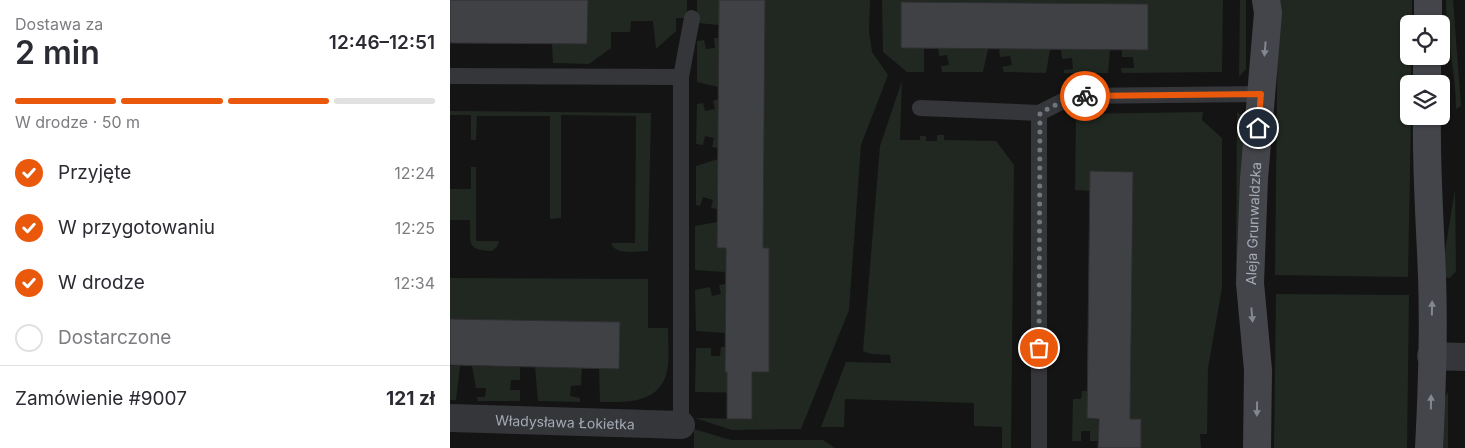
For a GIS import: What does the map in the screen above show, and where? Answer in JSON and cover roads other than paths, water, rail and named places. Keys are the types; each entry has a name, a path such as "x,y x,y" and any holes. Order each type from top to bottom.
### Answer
{"street":[{"name":"Aleja Grunwaldzka","path":"1257,448 1258,370 1250,283 1254,178 1268,13 1266,0"},
{"path":"1428,0 1428,15"},
{"path":"1427,125 1426,157 1432,282 1429,448"},
{"path":"1432,356 1465,357"},
{"name":"Władysława Łokietka","path":"450,418 681,425"}],"lane":[{"path":"681,425 681,77 692,18"},
{"path":"450,76 681,77"},
{"path":"920,108 1040,113 1073,96 1261,94"},
{"path":"1039,448 1040,113"}]}
